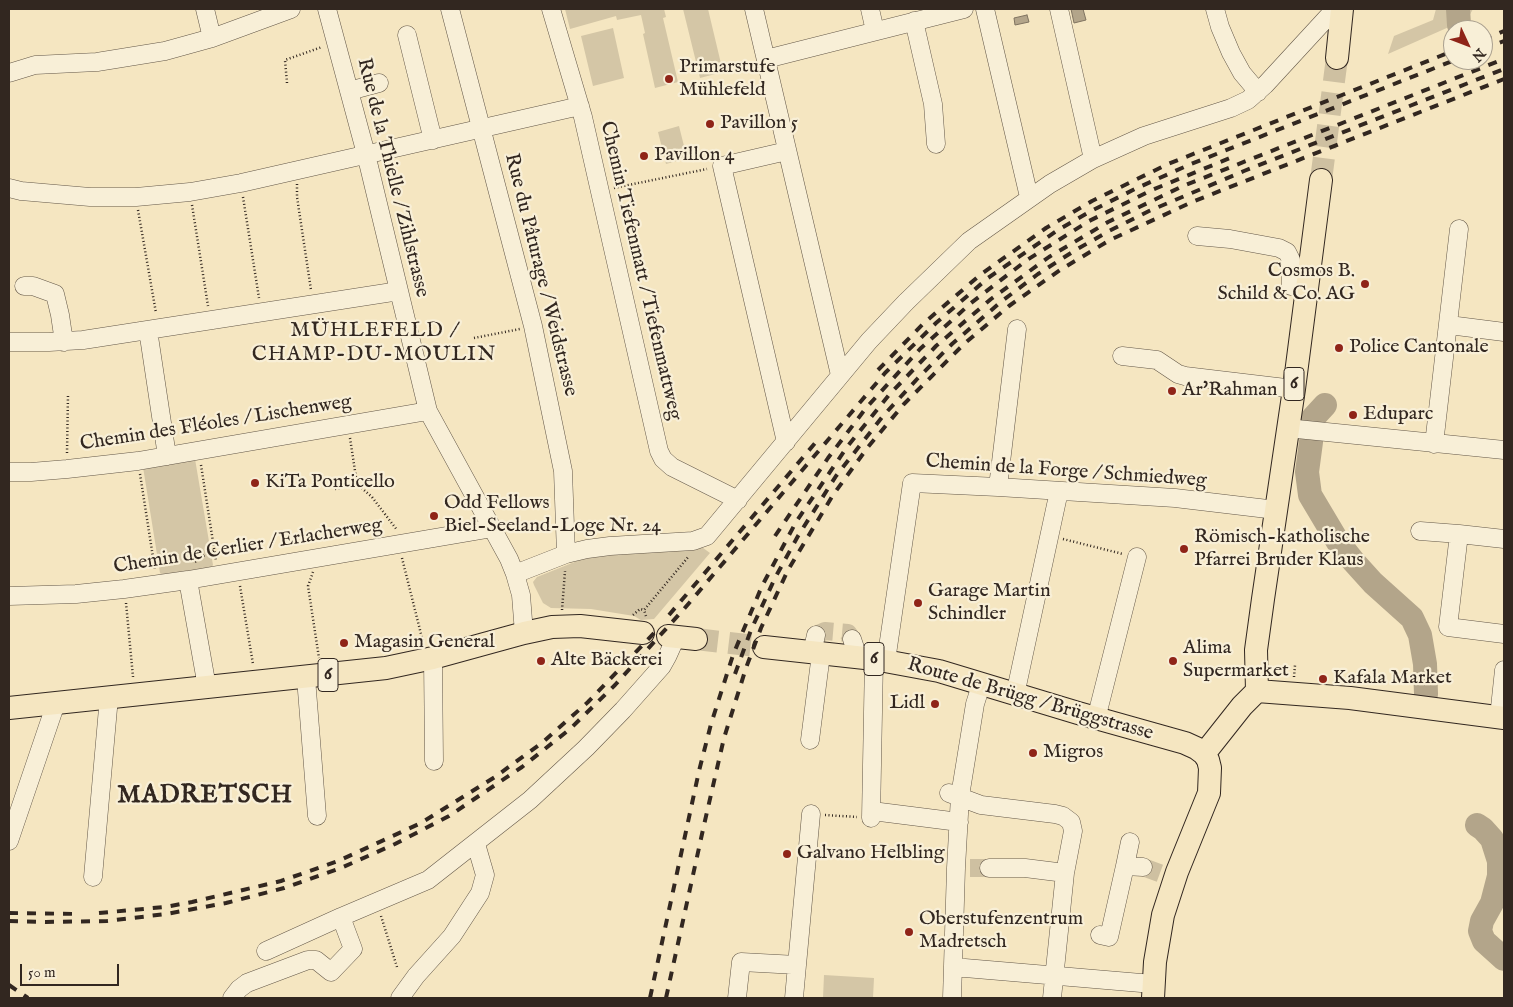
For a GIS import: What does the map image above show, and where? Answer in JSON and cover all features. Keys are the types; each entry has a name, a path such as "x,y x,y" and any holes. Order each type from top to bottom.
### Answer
{"main road":[{"path":"1337,58 1342,9"},
{"name":"6","path":"1257,691 1256,650 1294,389 1321,180"},
{"name":"6","path":"9,708 206,687 313,672 386,668 429,654 564,626 639,624"},
{"name":"Route de Brügg / Brüggstrasse","path":"764,648 816,648 867,654 939,671 1096,719 1185,743 1204,754"},
{"path":"1153,991 1159,932 1167,901 1168,876 1209,793 1210,768 1204,754 1242,706 1257,691 1350,698 1502,717"}],"street":[{"path":"205,9 212,38"},
{"path":"9,74 35,65 97,62 165,51 212,38 291,9"},
{"name":"Rue de la Thielle / Zihlstrasse","path":"327,9 366,154 428,411 493,528 516,574 521,595 524,633"},
{"name":"Rue du Pâturage / Weidstrasse","path":"450,9 533,326 563,471 565,560"},
{"name":"Chemin Tiefenmatt / Tiefenmattweg","path":"552,9 580,106 662,459 672,468 738,500"},
{"path":"754,9 840,375"},
{"path":"870,9 875,31"},
{"path":"766,59 964,9"},
{"path":"985,9 1029,198"},
{"path":"1059,9 1093,159"},
{"path":"1214,9 1231,54 1242,73 1258,92"},
{"path":"516,574 610,546 699,540 711,533 840,375 888,320 957,252 982,231 1065,174 1093,159 1154,132 1237,106 1258,92 1335,9"},
{"path":"914,21 933,104 936,144"},
{"path":"407,35 433,140"},
{"path":"349,91 379,84"},
{"path":"9,188 90,197 136,197 190,192 241,183 580,106"},
{"path":"786,442 722,166 787,151"},
{"path":"1434,444 1460,228"},
{"path":"1197,236 1230,239 1279,248 1287,252 1291,260 1291,286 1306,288"},
{"path":"24,286 33,286 55,294 64,342"},
{"path":"9,342 64,342 400,291"},
{"path":"1449,325 1504,332"},
{"path":"153,329 167,456"},
{"path":"998,487 1017,329"},
{"path":"1122,356 1157,360 1178,374 1185,376 1294,389"},
{"name":"Chemin des Fléoles / Lischenweg","path":"9,472 31,472 138,461 428,411"},
{"path":"1287,428 1504,450"},
{"name":"Chemin de la Forge / Schmiedweg","path":"867,654 912,483 1175,498 1276,510"},
{"path":"1015,694 1059,491"},
{"name":"Chemin de Cerlier / Erlacherweg","path":"9,596 76,594 124,589 158,575 187,572 218,575 404,548 493,528"},
{"path":"1420,531 1504,539"},
{"path":"1459,534 1448,627 1504,634"},
{"path":"1096,719 1137,557"},
{"path":"187,572 206,687"},
{"path":"266,951 428,880 476,844 530,800 586,748 662,666 680,637"},
{"path":"810,740 816,648"},
{"path":"429,654 434,761"},
{"path":"867,654 872,815 959,822"},
{"path":"1502,717 1504,670"},
{"path":"313,672 317,816"},
{"path":"952,998 953,967 963,868 955,794 981,685"},
{"path":"93,877 109,697"},
{"path":"9,841 56,703"},
{"path":"955,794 972,809 987,815"},
{"path":"955,794 981,805 1063,816 1073,826 1065,873 1052,998"},
{"path":"794,998 812,814"},
{"path":"1100,935 1109,937 1130,842"},
{"path":"400,998 416,976 456,931 480,893 485,875 476,844"},
{"path":"1125,866 1143,867"},
{"path":"990,868 1025,868 1065,873"},
{"path":"232,998 247,983 308,960 316,960 331,972 355,956 341,917"},
{"path":"737,998 740,962 797,965"},
{"path":"953,967 1054,975 1153,991"}],"path":[{"path":"287,83 285,60 336,42"},
{"path":"600,190 680,176 722,166"},
{"path":"297,170 297,198 311,290 319,303"},
{"path":"241,183 261,312"},
{"path":"190,192 210,320"},
{"path":"136,197 153,329"},
{"path":"474,338 533,326"},
{"path":"66,469 68,395"},
{"path":"348,425 357,484 372,497 404,548 429,654"},
{"path":"199,451 218,575"},
{"path":"138,461 158,575"},
{"path":"335,489 357,484"},
{"path":"1049,536 1137,557"},
{"path":"644,610 691,554 699,540"},
{"path":"187,572 196,562 214,550"},
{"path":"562,610 565,560"},
{"path":"313,566 308,586 313,672"},
{"path":"237,571 254,673"},
{"path":"124,589 133,685"},
{"path":"639,624 640,608 644,610"},
{"path":"639,624 647,617 644,610"},
{"path":"1294,677 1295,665"},
{"path":"1220,671 1236,675"},
{"path":"377,902 397,967"}],"shaded area":[{"path":"565,9 664,9 666,17 663,18 678,82 655,88 643,34 645,33 641,15 617,20 616,16 570,29"},
{"path":"683,9 708,9 723,72 700,78"},
{"path":"1071,9 1083,9 1086,20 1074,23"},
{"path":"1436,9 1473,9 1468,18 1443,20 1443,30 1388,54 1394,36 1433,20"},
{"path":"1027,15 1029,22 1015,25 1014,18"},
{"path":"613,28 624,78 593,86 581,36"},
{"path":"679,126 687,158 666,164 658,132"},
{"path":"195,459 213,565 210,569 165,577 160,573 143,467"},
{"path":"699,545 710,553 654,619 641,620 634,616 591,609 551,608 543,603 533,582 537,577 597,553"},
{"path":"824,975 874,978 873,998 823,998"}],"waterway":[{"path":"1458,9 1459,20"},
{"path":"1313,418 1325,405"},
{"path":"1311,442 1307,472 1310,495 1338,542 1354,562 1373,583 1412,618 1420,635 1425,664 1426,694"},
{"path":"1477,825 1492,839 1499,861 1499,876 1492,903 1482,921 1480,931 1484,941 1504,959"}],"tunnel":[{"path":"1321,180 1337,58"},
{"path":"816,635 825,631 848,633 852,639"},
{"path":"696,639 764,647"},
{"path":"1143,867 1162,874"},
{"path":"970,868 989,868"}],"railway":[{"path":"1493,36 1504,31"},
{"path":"1493,45 1504,41"},
{"path":"878,370 924,323 980,275 1046,228 1092,201 1168,164 1443,55"},
{"path":"650,998 699,771 711,724 733,655 762,586 796,522 847,447 889,395 936,346 991,299 1049,257 1108,222 1183,186 1504,59"},
{"path":"9,921 107,921 166,914 226,903 284,888 341,868 395,844 449,816 522,767 570,729 615,685 684,609 885,373 936,323 988,278 1058,230 1137,188 1191,164 1443,65"},
{"path":"735,674 751,630 775,578 798,536 836,476 883,416 918,378 952,344 1002,301 1038,274 1074,251 1149,211 1244,171 1504,69"},
{"path":"666,998 724,738 761,628 788,570 833,495 868,447 904,404 964,344 1009,306 1060,270 1110,240 1192,202 1504,79"},
{"path":"775,536 828,458 866,408 920,349 971,303 1027,260 1089,221 1152,190 1235,156"},
{"path":"669,615 816,442"},
{"path":"99,913 165,907 281,881 338,861 421,823 495,777 543,742 588,702 656,631"},
{"path":"9,913 81,914"},
{"path":"9,985 28,998"}],"place":[{"name":"Primarstufe Mühlefeld","path":"669,79"},
{"name":"Pavillon 5","path":"710,124"},
{"name":"Pavillon 4","path":"644,156"},
{"name":"Cosmos B. Schild & Co. AG","path":"1365,284"},
{"name":"Police Cantonale","path":"1339,348"},
{"name":"Ar'Rahman","path":"1172,391"},
{"name":"Eduparc","path":"1353,415"},
{"name":"KiTa Ponticello","path":"255,483"},
{"name":"Odd Fellows Biel-Seeland-Loge Nr. 24","path":"434,516"},
{"name":"Römisch-katholische Pfarrei Bruder Klaus","path":"1184,549"},
{"name":"Garage Martin Schindler","path":"918,603"},
{"name":"Magasin General","path":"344,643"},
{"name":"Alte Bäckerei","path":"541,661"},
{"name":"Alima Supermarket","path":"1173,661"},
{"name":"Kafala Market","path":"1323,679"},
{"name":"Lidl","path":"935,704"},
{"name":"Migros","path":"1033,753"},
{"name":"Galvano Helbling","path":"787,854"},
{"name":"Oberstufenzentrum Madretsch","path":"909,932"}],"district":[{"name":"MÜHLEFELD / CHAMP-DU-MOULIN","path":"374,344"},
{"name":"MADRETSCH","path":"205,797"}]}
